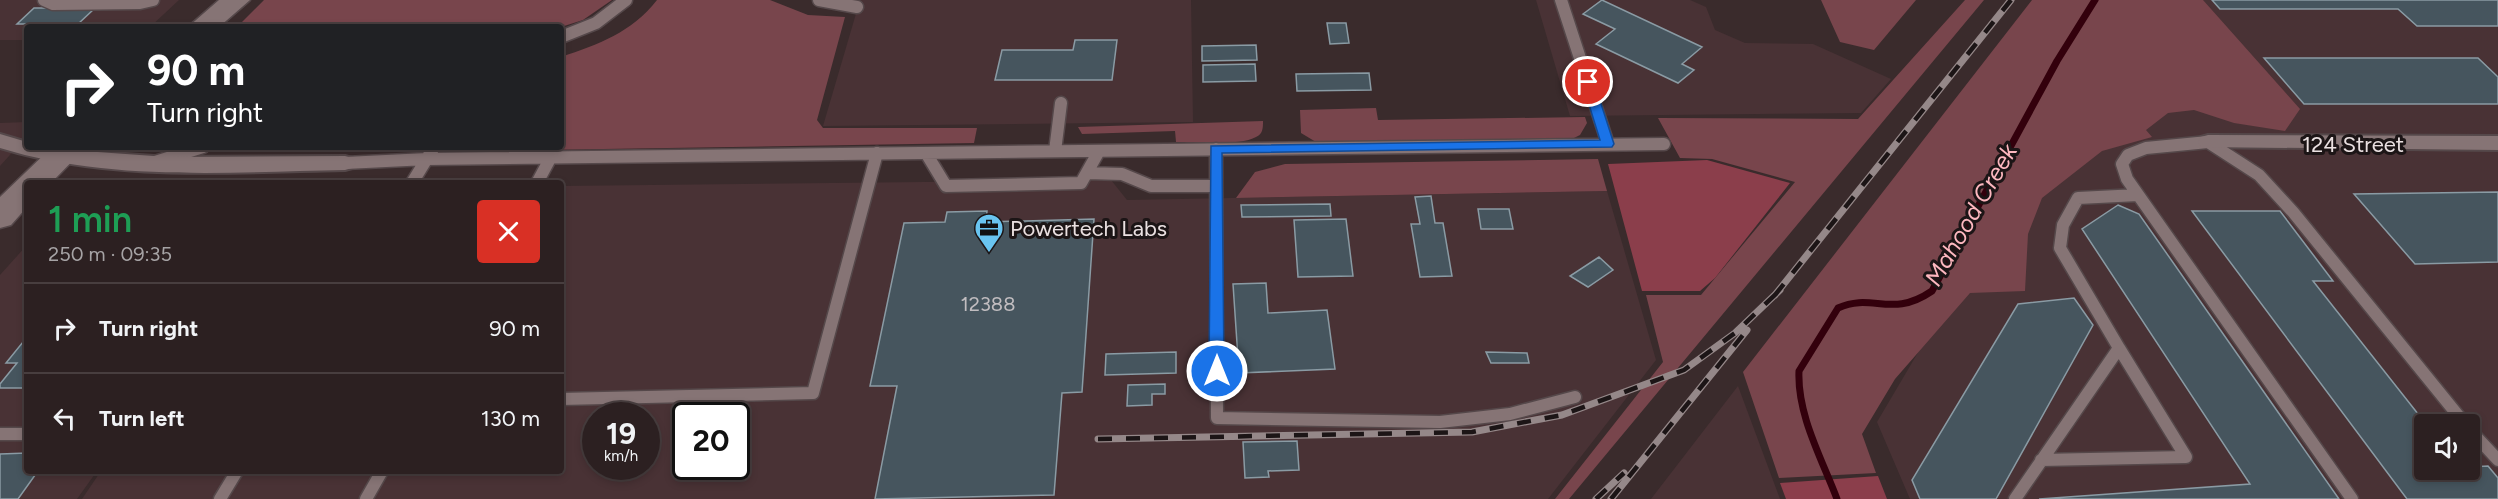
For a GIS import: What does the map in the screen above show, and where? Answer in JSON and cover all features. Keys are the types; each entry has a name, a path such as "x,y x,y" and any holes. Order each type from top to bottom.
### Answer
{"main road":[{"path":"192,24 207,0"},
{"path":"206,24 236,0"},
{"path":"35,180 66,152"},
{"path":"0,217 24,190"}],"street":[{"path":"0,136 24,132"},
{"path":"0,141 24,145"},
{"name":"124 Street","path":"2208,142 2498,143"},
{"path":"66,152 155,162 345,163"}],"lane":[{"path":"44,0 53,4 140,3 153,0"},
{"path":"564,36 583,31 618,10 626,0"},
{"path":"819,0 857,7"},
{"path":"1562,0 1608,144"},
{"path":"1055,151 1061,103"},
{"path":"2352,499 2138,195 2123,171 2122,164 2128,155 2146,148 2208,142 2265,181 2457,414"},
{"path":"345,163 551,157 1664,144"},
{"path":"1216,149 1217,418 1440,422 1510,414 1575,397"},
{"path":"155,162 193,150"},
{"path":"414,180 432,150"},
{"path":"926,153 946,186 1081,183 1099,151"},
{"path":"564,399 813,393 877,153"},
{"path":"539,180 551,157"},
{"path":"1087,172 1122,174 1151,186 1216,186"},
{"path":"2041,460 2186,457 2060,248 2062,225 2078,198 2138,195"},
{"path":"2014,499 2119,348"},
{"path":"0,434 24,434"},
{"path":"2480,441 2498,460"},
{"path":"220,499 235,474"},
{"path":"366,499 380,474"}],"shaded area":[{"path":"0,0 179,0 153,24 24,24 24,40 0,40"},
{"path":"264,0 612,0 583,20 564,26 564,24 240,24"},
{"path":"657,0 770,0 808,15 845,17 817,120 823,128 977,128 974,143 564,150 564,56 614,36 647,11"},
{"path":"860,0 1191,0 1193,122 823,126"},
{"path":"1536,0 1690,0 1706,7 1715,30 1745,43 1813,44 1891,79 1861,113 1570,116"},
{"path":"1821,0 1916,0 1874,50 1840,42"},
{"path":"1965,0 1984,0 1569,499 1555,499 1663,362 1646,295 1701,295 1795,182 1712,159 1680,158 1658,118 1858,119"},
{"path":"2032,0 2203,0 2300,109 2285,131 2234,123 2194,110 2168,113 2146,130 2152,137 2102,151 2042,198 2028,234 2025,291 1970,293 1895,379 1862,434 1876,473 1779,478 1743,372"},
{"path":"2126,0 2498,0 2498,499 1910,499 1877,422"},
{"path":"1376,108 1378,120 1585,117 1587,123 1580,135 1572,139 1316,142 1301,133 1300,110"},
{"path":"1263,121 1262,131 1258,136 1229,143 1176,142 1175,131 1082,134 1078,127"},
{"path":"24,122 24,139 0,166 0,123"},
{"path":"263,150 353,150 337,152 262,152"},
{"path":"481,150 544,150 483,151"},
{"path":"1598,159 1607,191 1236,198 1255,172 1285,164"},
{"path":"1707,160 1790,183 1715,278 1700,291 1642,291 1608,164"},
{"name":"Powertech Labs","path":"1111,180 1127,200 1607,191 1656,360 1548,499 82,499 99,474 564,474 564,186"},
{"path":"24,248 24,474 95,474 77,499 0,499 0,275"},
{"path":"1738,386 1780,499 1651,499"},
{"path":"1878,476 1887,499 1786,499 1780,483"}],"building":[{"path":"1602,0 1702,47 1682,64 1694,70 1678,83 1596,44 1615,29 1583,14"},
{"path":"2212,0 2498,0 2498,26 2417,26 2398,9 2220,9"},
{"path":"34,8 95,8 78,24 17,24"},
{"path":"1327,23 1346,23 1349,43 1330,44"},
{"path":"1075,40 1117,40 1112,80 995,80 1002,50 1073,50"},
{"path":"1256,45 1257,60 1202,61 1202,46"},
{"path":"2264,58 2478,58 2498,77 2498,104 2304,104"},
{"path":"1255,64 1256,81 1203,82 1203,65"},
{"path":"1369,73 1371,90 1297,91 1296,74"},
{"path":"2498,192 2498,262 2415,264 2354,194"},
{"path":"1431,196 1435,223 1443,223 1452,276 1420,277 1411,224 1420,224 1415,197"},
{"path":"1330,204 1331,216 1242,217 1241,205"},
{"path":"2118,205 2139,214 2339,499 2039,499 2250,484 2082,229"},
{"path":"1478,209 1509,209 1513,229 1481,229"},
{"path":"987,211 986,222 1094,219 1082,392 1062,393 1054,495 875,499 897,386 870,386 904,223 945,222 947,212"},
{"path":"2192,211 2280,211 2333,281 2313,281 2418,414 2414,414 2414,480 2480,480 2480,466 2488,466 2498,478 2498,499 2407,499"},
{"path":"1346,219 1353,276 1298,277 1294,220"},
{"path":"1599,257 1613,270 1588,287 1570,276"},
{"path":"1266,283 1268,313 1327,310 1335,369 1239,373 1233,284"},
{"path":"2074,298 2093,325 1996,499 1920,499 1912,480 2018,304"},
{"path":"24,341 24,388 0,388 0,384 17,363 6,363"},
{"path":"1176,352 1176,373 1105,375 1106,354"},
{"path":"1486,352 1527,353 1529,363 1491,363"},
{"path":"1165,384 1165,394 1152,394 1152,405 1127,406 1128,385"},
{"path":"1297,441 1299,470 1268,471 1269,477 1245,478 1243,442"},
{"path":"24,453 24,474 36,474 18,499 0,499 0,454"}],"waterway":[{"name":"Mahood Creek","path":"1837,499 1806,420 1799,387 1799,371 1838,308 1862,303 1905,303 1932,291 2057,61 2095,0"}],"railway":[{"path":"1776,294 2011,0"},
{"path":"1776,294 1780,290"},
{"path":"1098,439 1472,432 1562,415 1684,370 1735,333 1776,294"},
{"path":"1611,499 1747,330"},
{"path":"1596,499 1624,473"}],"place":[{"name":"Powertech Labs","path":"989,254"}],"route":[{"path":"1217,371 1216,149 1608,144 1588,82"}]}
